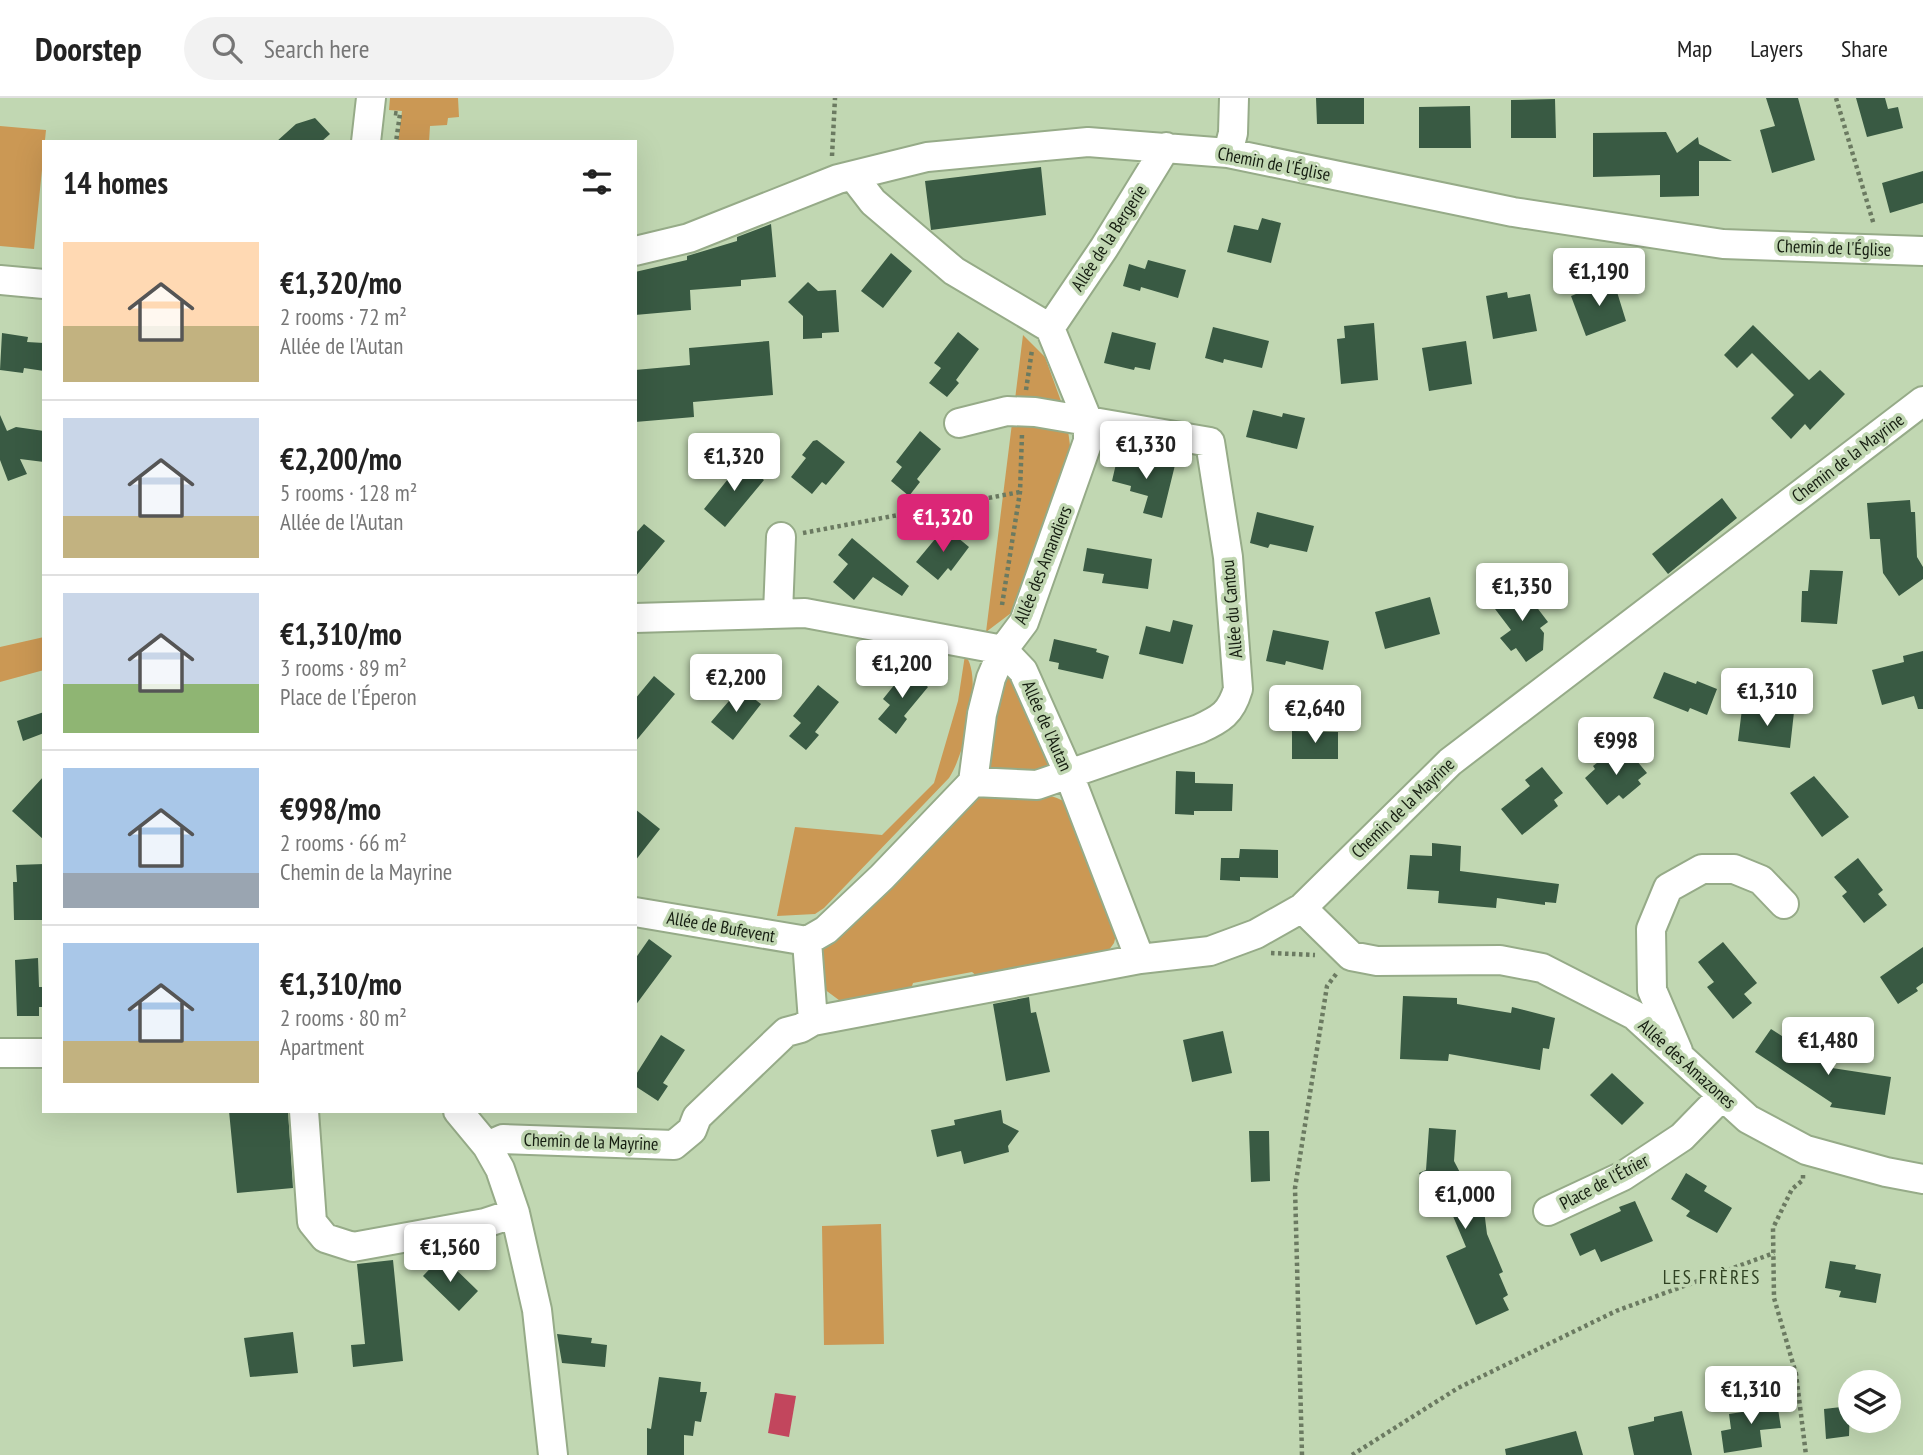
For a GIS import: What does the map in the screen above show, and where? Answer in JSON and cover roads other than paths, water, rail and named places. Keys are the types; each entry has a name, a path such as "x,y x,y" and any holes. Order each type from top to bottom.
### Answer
{"street":[{"path":"366,140 371,98"},
{"path":"1228,153 1233,133 1234,98"},
{"name":"Chemin de l'Église","path":"637,251 689,238 846,178 927,157 1088,142 1228,153 1513,212 1723,244 1923,251"},
{"name":"Allée de la Bergerie","path":"1050,328 1104,248 1166,147"},
{"path":"846,178 954,271 1050,328"},
{"path":"0,279 42,284"},
{"name":"Allée des Amandiers","path":"973,782 982,715 991,678 1003,650 1024,622 1082,466 1088,441 1088,421 1050,328"},
{"name":"Chemin de la Mayrine","path":"487,1146 503,1139 674,1145 692,1130 698,1117 786,1032 807,1025 1140,959 1210,951 1256,934 1301,908 1450,762 1923,401"},
{"path":"959,423 1007,411 1088,421"},
{"name":"Allée du Cantou","path":"973,782 1037,785 1068,772 1199,729 1224,717 1234,705 1238,689 1228,557 1210,442 1088,421"},
{"path":"778,613 781,537"},
{"path":"637,618 805,613 1003,650"},
{"name":"Allée de l'Autan","path":"1003,650 1023,671 1068,772 1140,959"},
{"path":"807,1025 807,941 827,930 973,782"},
{"path":"1680,1058 1652,990 1651,929 1668,888 1702,869 1734,869 1761,880 1784,904"},
{"name":"Allée des Amazones","path":"1301,908 1351,956 1377,961 1457,958 1500,960 1542,968 1634,1016 1748,1119 1806,1150 1886,1172 1923,1179"},
{"name":"Allée de Bufevent","path":"637,912 807,941"},
{"path":"0,1053 42,1053"},
{"name":"Place de l'Étrier","path":"1548,1211 1623,1176 1682,1137 1722,1096"},
{"path":"304,1113 312,1222 325,1238 353,1247 485,1223 515,1213"},
{"path":"460,1113 487,1146 500,1169 515,1213 537,1310 553,1455"}],"district":[{"name":"LES FRÈRES","path":"1712,1277"}]}
